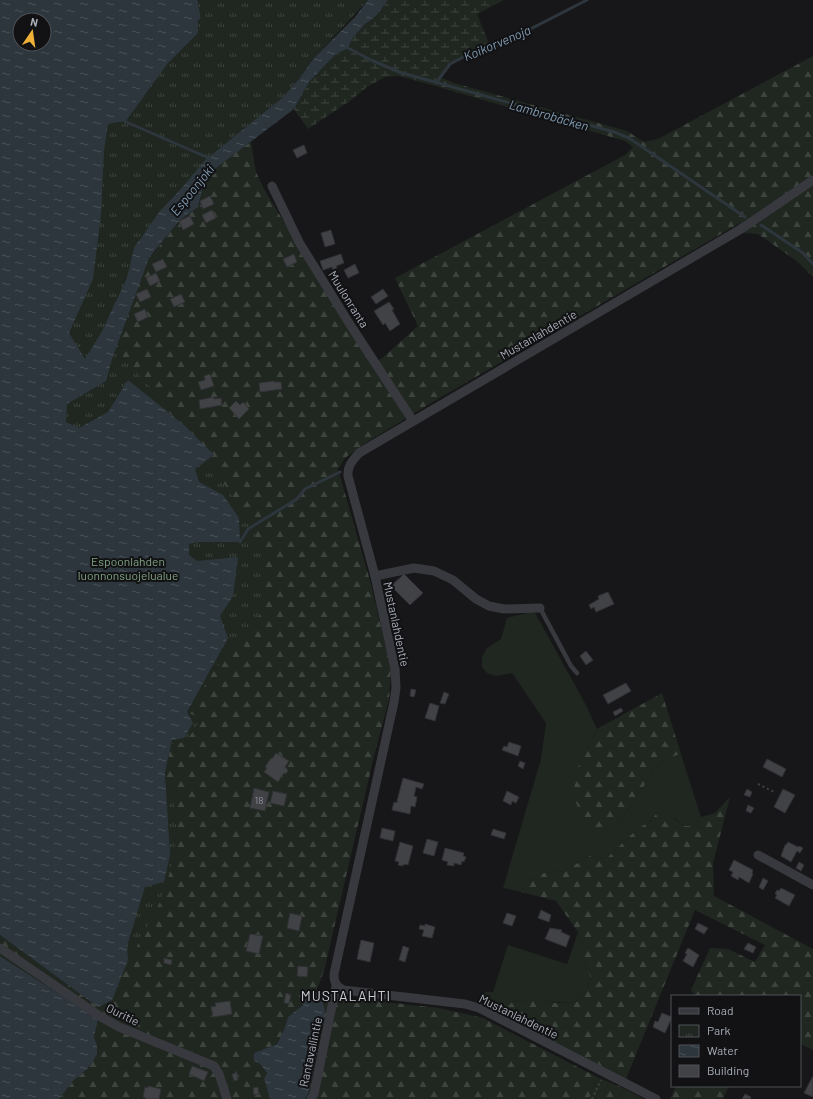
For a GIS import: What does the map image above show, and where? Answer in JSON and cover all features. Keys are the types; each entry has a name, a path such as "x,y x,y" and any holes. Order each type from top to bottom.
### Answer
{"street":[{"name":"Mustanlahdentie","path":"656,1099 479,1008 464,1004 343,990 336,986 334,974 396,688 395,669 375,576 348,476 348,471 352,460 360,453 741,229 813,180"},
{"name":"Muulonranta","path":"272,186 299,242 413,421"},
{"path":"375,576 414,568 434,571 453,580 476,599 489,606 504,609 540,608"},
{"path":"758,855 813,885"},
{"name":"Ouritie","path":"0,948 101,1017 119,1027 214,1066 219,1074 227,1099"},
{"name":"Rantavallintie","path":"311,1099 314,1094 336,986"}],"lane":[{"path":"540,608 571,666 577,673"}],"path":[{"path":"758,784 776,793"},
{"path":"592,1099 605,1073"}],"green space":[{"name":"Espoonlahden luonnonsuojelualue","path":"0,0 368,0 314,58 299,79 282,98 205,160 160,211 134,248 127,278 101,333 160,398 161,403 208,459 250,523 252,522 255,535 264,555 264,580 260,615 218,666 212,665 206,677 204,690 188,710 189,713 200,718 193,732 185,741 170,744 161,783 169,786 174,798 177,828 175,849 162,898 118,983 113,999 0,927"},
{"path":"368,0 230,138 205,160 150,258 180,220 198,207 202,188 217,166 230,155 251,142 256,172 264,189 371,364 382,358 418,326 395,278 625,155 633,147 625,141 435,86 440,77 454,83 627,131 644,142 658,139 813,56 813,277 798,262 758,234 744,233 738,224 431,403 364,444 345,458 338,469 371,584 391,669 389,700 374,756 324,971 316,992 307,995 303,1005 288,1017 284,1030 277,1044 254,1053 254,1061 260,1064 267,1073 264,1080 270,1099 59,1099 73,1081 87,1069 97,1045 94,1037 98,1020 0,956 0,935 98,1007 128,960 170,855 165,773 172,740 228,638 195,469 214,455 108,412 101,215"},
{"path":"388,0 504,0 477,14 491,48 485,47 450,64 435,86 399,76 385,77 367,87 350,101 308,129 294,109 309,82 335,55 348,48 352,39 364,25 377,15"},
{"path":"534,611 586,705 597,729 575,773 618,823 641,791 654,769 668,758 681,754 701,817 694,826 683,826 675,818 657,813 650,821 636,830 607,858 590,856 564,871 544,873 529,881 521,892 503,888 541,759 546,723 512,673 496,676 487,673 482,667 482,657 487,648 501,639 507,618"},
{"path":"662,693 681,754 668,758 654,769 641,791 618,823 602,833 586,822 574,799 575,773 597,729"},
{"path":"730,797 713,863 714,896 813,949 813,1050 801,1044 801,995 694,995 691,990 710,948 728,949 755,962 765,945 695,910 626,1079 501,1014 513,1001 534,1000 556,1003 575,1003 584,995 591,978 583,960 583,946 578,932 556,901 521,892 529,881 544,873 564,871 590,856 607,858 636,830 650,821 657,813 667,812 683,826 694,826 701,817 715,813"},
{"path":"578,932 583,946 583,960 591,978 584,995 575,1003 513,1001 501,1014 487,999 484,992 493,992 508,945 567,964"},
{"path":"321,995 439,1008 483,1018 597,1077 589,1099 305,1099 309,1092 313,1075 324,1018 323,1001"},
{"path":"597,1077 609,1082 602,1099 589,1099"},
{"path":"609,1082 623,1088 618,1099 602,1099"},
{"path":"676,1087 729,1087 723,1099 670,1099"},
{"path":"623,1088 644,1099 618,1099"}],"water":[{"name":"Espoonlahden luonnonsuojelualue","path":"0,0 196,0 199,15 196,33 166,63 124,121 108,124 104,150 101,215 93,279 69,333 85,359 101,333 127,278 134,248 160,211 205,160 282,98 299,79 314,58 355,17 368,0 388,0 377,15 364,25 352,39 348,48 335,55 309,82 294,109 216,168 203,186 198,207 180,220 149,258 112,359 106,381 67,404 66,422 79,428 108,412 128,380 184,425 214,455 195,469 199,482 223,495 239,518 240,542 198,542 189,544 189,555 197,561 238,557 233,596 220,616 228,638 187,712 193,723 184,738 172,740 165,773 170,855 164,882 145,887 127,946 128,960 112,1000 98,1007 0,935"},
{"path":"0,956 98,1020 94,1037 97,1045 97,1054 87,1069 73,1081 59,1099 0,1099"},
{"path":"316,992 321,995 325,1011 309,1092 305,1099 270,1099 264,1079 267,1073 260,1064 254,1061 254,1053 277,1044 284,1030 288,1017 303,1005 307,995"}],"building":[{"path":"304,145 307,153 297,158 293,150"},
{"path":"210,196 214,204 203,209 200,201"},
{"path":"212,210 216,218 206,223 202,215"},
{"path":"190,216 194,224 183,230 179,221"},
{"path":"331,230 335,244 325,247 321,233"},
{"path":"294,254 297,262 287,267 283,259"},
{"path":"341,254 344,263 336,266 337,268 333,270 332,267 323,270 320,261"},
{"path":"163,259 167,267 156,272 152,264"},
{"path":"355,264 359,273 348,278 344,270"},
{"path":"156,273 160,281 150,286 146,278"},
{"path":"147,289 151,297 140,302 136,294"},
{"path":"383,289 388,296 376,304 371,297"},
{"path":"181,294 185,302 174,307 170,299"},
{"path":"389,302 394,309 392,310 400,324 390,331 385,323 383,325 374,311"},
{"path":"145,309 148,317 138,322 134,314"},
{"path":"210,374 214,386 201,390 198,382 205,380 204,376"},
{"path":"274,381 281,382 282,389 260,392 259,383"},
{"path":"214,397 214,399 221,398 222,405 200,409 199,400"},
{"path":"236,401 240,405 243,402 249,409 239,419 229,408"},
{"path":"404,574 423,593 410,605 391,586"},
{"path":"608,592 614,604 596,612 594,607 591,609 589,605 599,599 598,596"},
{"path":"586,651 593,660 586,665 580,656"},
{"path":"626,683 631,691 608,704 603,695"},
{"path":"411,689 416,690 414,697 410,696"},
{"path":"444,692 449,694 445,704 440,703"},
{"path":"430,703 439,706 435,721 425,718"},
{"path":"621,708 623,711 615,716 613,712"},
{"path":"509,742 521,746 518,756 502,750 504,746 507,747"},
{"path":"276,753 289,761 285,767 288,770 286,774 284,773 278,782 264,772 267,768 265,767"},
{"path":"767,759 786,769 782,777 763,767"},
{"path":"520,761 525,763 523,769 518,766"},
{"path":"403,778 424,784 422,789 416,787 414,796 417,797 415,807 411,806 410,814 392,810 394,802 397,803"},
{"path":"254,788 269,792 265,811 250,808"},
{"path":"747,789 752,792 750,797 744,795"},
{"path":"783,789 795,795 785,813 774,807"},
{"path":"273,791 287,794 284,806 270,803"},
{"path":"507,791 519,797 516,803 512,801 511,805 503,801"},
{"path":"748,805 754,808 751,813 746,811"},
{"path":"382,828 395,831 393,841 380,838"},
{"path":"493,829 506,833 504,839 491,835"},
{"path":"427,839 438,842 434,856 423,853"},
{"path":"400,842 413,846 408,865 398,865 399,862 395,861"},
{"path":"788,842 803,848 800,853 797,851 791,862 781,856 785,845"},
{"path":"445,848 464,853 463,856 466,857 464,862 462,861 461,865 454,863 454,866 447,865 448,862 442,860"},
{"path":"734,860 753,870 749,883 739,877 738,880 731,876 733,872 729,870"},
{"path":"799,862 804,865 801,871 796,868"},
{"path":"763,878 768,881 763,890 759,887"},
{"path":"781,888 795,895 789,906 775,898 777,895 775,894 777,890 779,891"},
{"path":"541,910 551,915 549,922 538,918"},
{"path":"290,913 302,916 299,931 287,928"},
{"path":"507,913 516,916 512,926 503,923"},
{"path":"698,923 708,928 704,934 695,929"},
{"path":"425,924 435,927 432,938 422,936 424,930 419,929 420,925 425,926"},
{"path":"550,928 562,930 561,932 570,936 566,947 545,939"},
{"path":"250,934 263,936 259,954 246,951"},
{"path":"361,940 374,943 370,962 357,959"},
{"path":"748,943 756,947 753,953 744,949"},
{"path":"403,946 409,948 405,962 399,960"},
{"path":"688,948 699,955 693,967 683,961 687,954 685,953"},
{"path":"164,958 172,960 171,965 164,963"},
{"path":"298,966 308,967 307,977 297,976"},
{"path":"286,993 291,995 289,1004 284,1003"},
{"path":"230,1001 232,1014 213,1017 211,1007 216,1006 215,1003"},
{"path":"662,1013 671,1017 665,1033 653,1027 655,1021 658,1022"},
{"path":"192,1066 208,1072 204,1081 189,1074"},
{"path":"237,1073 238,1080 234,1081 232,1074"},
{"path":"813,1076 813,1097 804,1093"},
{"path":"148,1086 161,1089 159,1099 145,1099 146,1098 143,1097 145,1087 148,1088"},
{"path":"258,1087 259,1094 254,1095 253,1088"},
{"path":"745,1094 751,1097 750,1099 742,1099"}],"waterway":[{"path":"196,0 199,18"},
{"name":"Koikorvenoja","path":"436,83 450,64 485,46 491,48 503,43 587,0"},
{"name":"Espoonjoki","path":"197,29 196,33 166,63 124,121 211,159"},
{"name":"Lambrobäcken","path":"346,47 399,72 614,132 629,138 745,217"},
{"name":"Lambrobäcken","path":"761,225 803,253 813,264"},
{"path":"240,542 248,529 297,499 305,489 340,472"}],"district":[{"name":"MUSTALAHTI","path":"346,995"}]}
